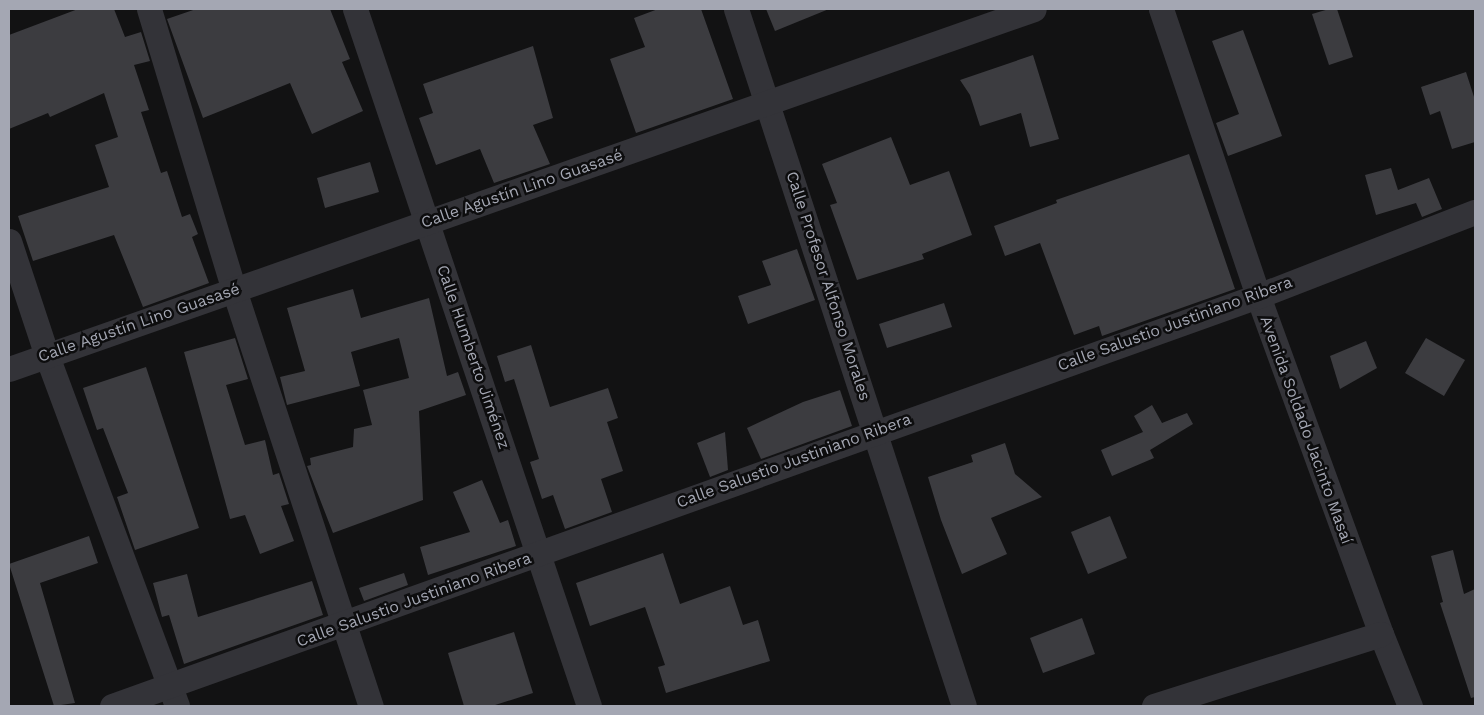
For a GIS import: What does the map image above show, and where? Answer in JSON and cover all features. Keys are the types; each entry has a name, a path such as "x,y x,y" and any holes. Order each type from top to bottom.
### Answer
{"street":[{"path":"149,9 234,290 371,706"},
{"name":"Calle Humberto Jiménez","path":"355,9 541,555 589,706"},
{"name":"Calle Profesor Alfonso Morales","path":"736,9 876,431 964,706"},
{"name":"Calle Agustín Lino Guasasé","path":"9,368 426,221 768,104 1034,9"},
{"name":"Avenida Soldado Jacinto Masaí","path":"1161,9 1258,296 1381,634 1410,706"},
{"name":"Calle Salustio Justiniano Ribera","path":"112,706 174,697 345,625 541,555 876,431 1258,296 1475,212"},
{"path":"9,241 47,356 174,697"},
{"path":"1154,706 1381,634"}],"building":[{"path":"78,9 114,9 125,37 141,32 150,61 134,65 149,110 141,112 161,173 167,171 182,217 190,214 198,234 192,237 209,283 143,307 114,235 33,261 18,216 109,187 95,145 118,137 104,93 50,117 48,113 9,129 9,35"},
{"path":"196,9 330,9 350,59 342,62 363,111 312,134 290,83 203,118 167,19"},
{"path":"658,9 701,9 733,99 636,133 610,59 645,47 634,18"},
{"path":"766,9 829,9 775,31"},
{"path":"1329,9 1337,9 1353,57 1329,65 1312,14"},
{"path":"1243,30 1282,136 1228,156 1216,123 1239,114 1212,41"},
{"path":"533,46 553,118 533,125 550,164 494,183 480,149 436,165 419,118 433,113 423,84"},
{"path":"1033,55 1059,139 1030,147 1021,113 980,126 970,95 960,80"},
{"path":"1466,72 1475,100 1475,142 1452,149 1440,111 1430,115 1421,87"},
{"path":"891,137 910,185 949,171 972,235 922,254 924,259 857,280 830,205 837,203 822,164"},
{"path":"1189,154 1235,289 1102,336 1099,326 1074,335 1040,243 1005,256 994,226 1057,203 1056,200"},
{"path":"370,162 379,192 325,208 317,178"},
{"path":"1391,168 1398,190 1429,178 1442,209 1422,217 1416,203 1376,215 1365,175"},
{"path":"797,249 815,300 748,324 738,296 771,285 762,261"},
{"path":"353,289 361,318 429,298 447,376 458,372 466,395 419,411 423,500 333,533 307,466 311,465 310,458 353,447 354,429 372,425 363,390 409,378 399,338 351,352 360,386 287,405 280,377 305,371 287,308"},
{"path":"944,303 952,327 887,348 879,324"},
{"path":"235,338 248,379 226,385 245,445 265,440 273,475 279,473 289,504 281,506 294,541 260,554 245,515 230,519 184,352"},
{"path":"1426,338 1465,360 1444,396 1405,373"},
{"path":"1366,341 1377,368 1340,389 1330,356"},
{"path":"531,345 550,407 608,388 618,418 607,422 623,471 601,479 612,512 565,529 553,495 542,499 530,462 539,459 514,379 505,382 497,356"},
{"path":"146,367 199,528 135,550 117,497 128,493 103,428 97,430 83,388"},
{"path":"840,390 852,426 761,459 747,428 803,402"},
{"path":"1152,405 1162,423 1187,413 1193,424 1150,450 1154,458 1112,476 1101,450 1143,432 1134,416"},
{"path":"725,432 728,470 710,477 697,443"},
{"path":"1005,443 1015,474 1042,497 991,518 1007,554 962,574 941,520 928,477 973,462 971,455"},
{"path":"482,480 500,523 508,520 516,546 428,575 420,547 470,532 453,492"},
{"path":"1110,516 1127,558 1088,574 1071,532"},
{"path":"89,536 98,563 40,583 75,703 54,706 9,564"},
{"path":"1453,550 1464,594 1475,589 1475,697 1471,698 1440,603 1443,602 1431,556"},
{"path":"663,553 680,604 730,586 743,625 758,620 770,661 666,693 658,667 665,665 645,607 590,626 576,583"},
{"path":"404,573 408,585 364,601 359,588"},
{"path":"187,574 198,617 312,581 323,615 184,664 169,615 162,617 153,583"},
{"path":"1082,618 1095,654 1043,673 1030,638"},
{"path":"514,632 533,693 492,706 464,706 448,653"}]}
